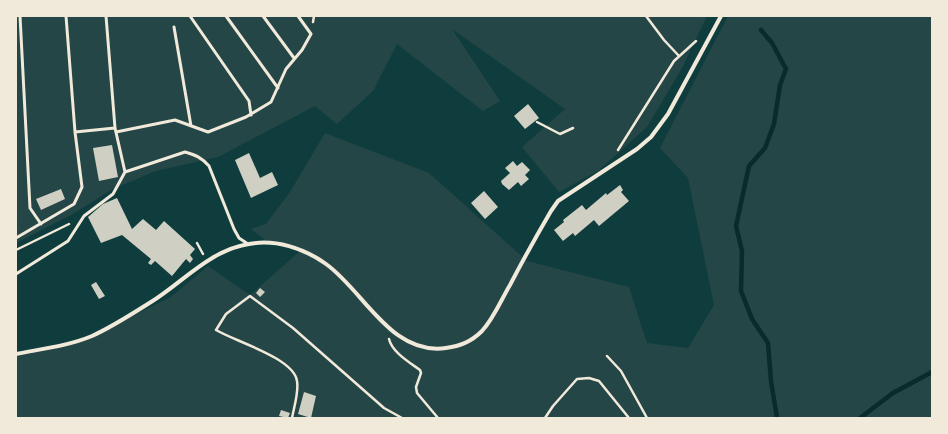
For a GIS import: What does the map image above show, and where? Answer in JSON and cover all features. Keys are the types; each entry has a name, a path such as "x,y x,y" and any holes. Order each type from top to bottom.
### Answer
{"street":[{"path":"16,354 68,343 92,336 152,302 208,261 230,249 248,244 268,242 285,245 315,257 341,277 389,329 417,345 429,348 452,347 464,344 474,339 491,320 558,200 637,149 651,137 668,114 721,16"}],"lane":[{"path":"20,16 30,208 41,224"},
{"path":"16,238 74,204 82,187 75,132 66,16"},
{"path":"16,274 68,241 84,216 113,194 125,172 116,132 106,16"},
{"path":"190,16 249,101 251,115"},
{"path":"226,16 278,88"},
{"path":"263,16 294,58"},
{"path":"116,132 175,120 208,132 251,115 271,102 286,69 302,50 311,34 298,16"},
{"path":"174,27 191,126"},
{"path":"75,132 116,128"},
{"path":"125,172 185,152 195,154 204,160 209,166 234,229 239,238 248,244"}],"path":[{"path":"618,151 679,56 664,40 646,16"},
{"path":"537,122 560,134 573,128"},
{"path":"16,250 84,216"},
{"path":"292,418 297,381 294,375 278,359 216,330 226,314 250,296 304,338 384,408 402,418"},
{"path":"389,329 390,344 420,370 421,373 416,387 417,393 438,418"},
{"path":"607,356 621,371 648,418"},
{"path":"545,418 577,379 589,378 599,381 629,418"}],"shaded area":[{"path":"16,16 707,16 682,68 647,127 598,171 559,192 522,147 565,109 452,29 500,101 483,111 397,44 373,91 337,124 315,106 218,157 156,171 113,189 71,215 16,243"},
{"path":"728,16 932,16 932,418 16,418 16,354 68,343 91,336 171,297 208,266 250,295 300,251 268,242 251,229 266,224 290,192 325,133 429,173 527,261 629,287 647,343 688,348 714,305 688,178 660,148"}],"building":[{"path":"528,104 539,118 525,129 514,116"},
{"path":"112,145 118,177 99,181 93,148"},
{"path":"249,153 260,178 272,172 278,185 251,198 235,160"},
{"path":"513,161 517,166 522,162 530,170 525,175 529,179 521,186 518,182 509,190 502,184 501,181 510,173 505,168"},
{"path":"620,185 623,190 621,192 629,201 599,226 594,220 575,236 573,233 563,241 554,230 564,222 563,220 582,205 586,210 606,193 607,195"},
{"path":"61,189 65,199 41,210 36,199"},
{"path":"484,191 498,207 485,219 471,203"},
{"path":"117,198 132,229 143,219 156,230 164,221 195,249 190,255 193,259 190,263 186,259 172,276 155,261 151,265 148,263 151,259 122,235 101,243 88,217 103,204"},
{"path":"96,282 105,296 99,299 91,285"},
{"path":"260,288 265,292 260,297 256,293"},
{"path":"304,392 316,396 311,418 298,414"},
{"path":"281,410 290,413 288,418 279,416"}],"waterway":[{"path":"761,30 772,43 786,69 780,85 774,124 765,148 749,166 736,226 742,251 741,291 752,319 768,343 771,381 777,418"},
{"path":"860,418 893,393 932,372"}]}
